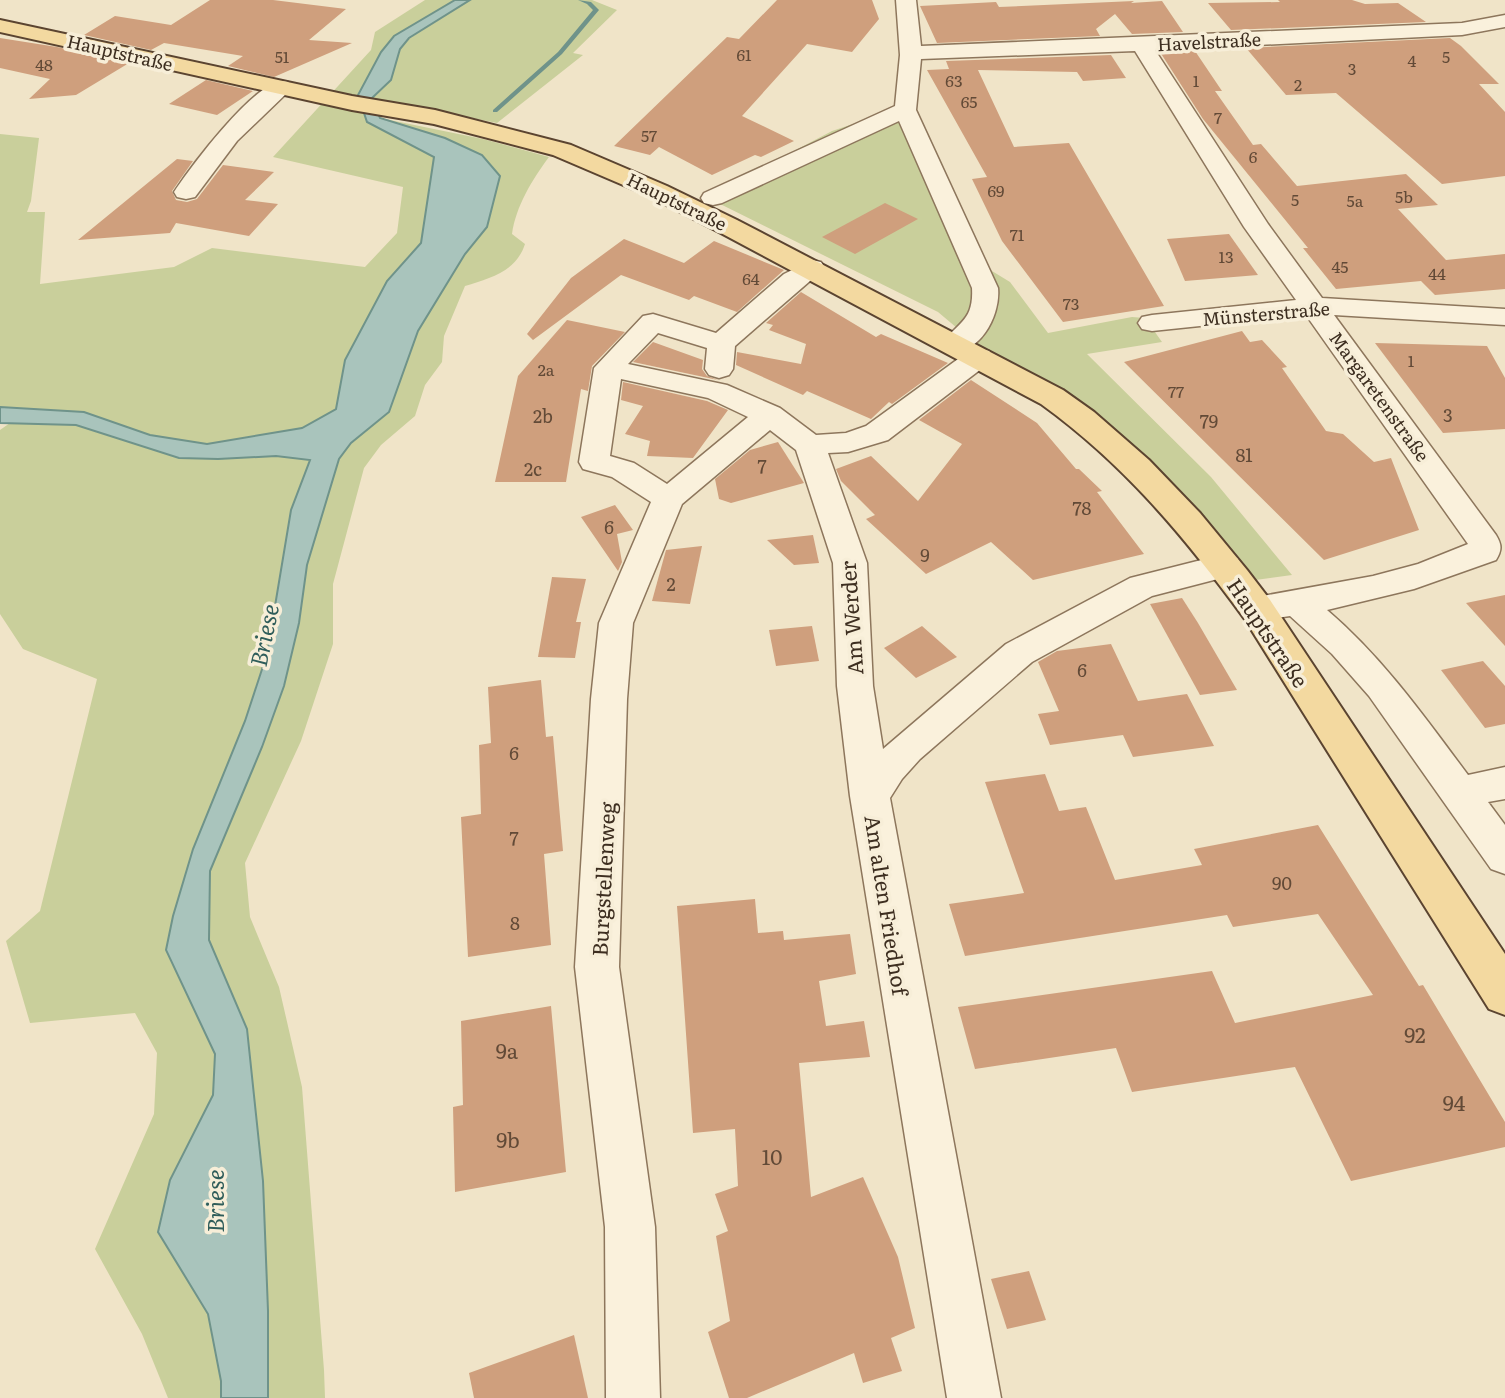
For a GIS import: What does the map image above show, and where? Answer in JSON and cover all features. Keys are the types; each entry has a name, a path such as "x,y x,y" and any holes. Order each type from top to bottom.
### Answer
{"main road":[{"name":"Hauptstraße","path":"0,26 280,88 435,117 562,150 658,191 812,268 1052,397 1095,428 1150,478 1225,566 1257,609 1505,994"}],"street":[{"path":"608,368 717,391 769,415 810,445 848,442 877,433 967,351 984,312 985,288 905,110 911,87 912,52 906,0"},
{"name":"Havelstraße","path":"912,52 1142,45 1462,29 1505,21"},
{"name":"Margaretenstraße","path":"1142,45 1257,227 1484,544 1484,552 1449,565 1298,604 1257,609"},
{"path":"186,192 212,156 259,104 280,88"},
{"name":"Hauptstraße","path":"713,198 905,110"},
{"path":"717,391 721,344 793,280 812,268"},
{"name":"Münsterstraße","path":"1152,323 1315,306 1505,317"},
{"path":"668,499 623,470 594,463 608,368 653,322 721,344"},
{"name":"Burgstellenweg","path":"633,1398 630,1227 597,967 609,699 616,623 668,499 769,415"},
{"name":"Am Werder","path":"810,445 850,563 855,686 870,796"},
{"name":"Am alten Friedhof","path":"974,1398 870,796 888,768 907,748 1019,653 1142,587 1225,566"},
{"name":"Hauptstraße","path":"1298,604 1364,664 1505,857"},
{"path":"1459,793 1505,783"}],"green space":[{"path":"425,0 455,0 394,36 381,52 367,122 434,157 421,243 387,281 345,360 336,409 302,428 207,444 150,435 84,412 0,407 0,134 39,138 31,201 27,212 45,212 40,284 174,267 212,248 365,267 397,233 403,187 273,157 371,50 375,32"},
{"path":"470,0 592,0 617,10 573,53 583,55 497,123 372,98 391,80 400,49 410,38"},
{"path":"901,108 987,268 1010,282 1048,333 1132,317 1145,318 1162,342 1087,354 1211,477 1292,575 1248,581 1238,564 938,312 706,197 832,131"},
{"path":"380,118 483,139 549,157 517,213 512,234 525,244 521,254 501,272 465,286 444,336 442,362 425,385 415,416 381,445 364,468 333,584 333,644 301,741 245,863 250,917 279,987 302,1087 324,1370 325,1398 268,1398 263,1181 247,1029 209,940 210,871 262,747 284,686 299,623 307,565 339,459 351,443 389,411 418,331 465,254 487,227 499,176 482,155 445,138"},
{"path":"10,423 76,425 179,458 276,456 310,460 291,510 267,654 245,721 193,849 166,950 215,1054 213,1095 170,1180 158,1232 209,1314 221,1381 221,1398 168,1398 142,1334 95,1249 154,1114 157,1053 135,1013 30,1023 6,941 40,911 97,679 23,649 0,614 0,430"}],"water":[{"name":"Briese","path":"455,0 470,0 409,38 400,49 391,80 372,98 380,118 445,138 482,155 500,176 487,227 465,254 418,331 389,412 351,443 339,459 307,565 299,623 284,686 262,747 210,871 209,940 247,1029 263,1181 268,1311 268,1398 221,1398 221,1381 208,1314 158,1232 170,1180 213,1095 215,1054 166,950 193,849 245,721 267,654 291,510 310,460 276,456 179,458 76,425 0,423 0,407 84,412 150,435 207,444 302,428 336,409 345,360 387,281 421,243 434,157 367,122 358,95 381,52 394,36"}],"building":[{"path":"210,0 273,0 346,9 309,40 352,43 274,77 228,66 243,56 164,43 151,50 84,35 115,16 171,25"},
{"path":"777,0 872,0 879,19 852,52 807,44 742,116 794,141 761,157 755,155 712,175 659,147 650,155 614,146 727,37 739,39"},
{"path":"1278,0 1398,3 1426,22 1231,30 1208,3 1280,2"},
{"path":"1134,1 1131,3 1162,1 1183,32 1132,34 1115,14 1096,29 1100,36 937,43 920,6 996,2 999,7"},
{"path":"0,38 129,63 76,95 29,99 50,79 0,68"},
{"path":"1450,38 1499,84 1479,84 1505,112 1505,176 1442,184 1336,93 1286,95 1246,48"},
{"path":"1195,51 1222,91 1215,91 1253,145 1261,144 1297,186 1406,174 1438,205 1398,209 1446,260 1505,254 1505,289 1435,295 1421,281 1336,289 1303,248 1308,248 1203,119 1160,52"},
{"path":"1111,55 1126,78 1083,81 1077,72 978,70 1014,147 1069,143 1164,306 1063,322 1002,241 972,179 987,177 927,70 949,69 946,61"},
{"path":"206,80 253,91 217,115 169,104"},
{"path":"177,159 193,161 172,191 176,200 187,202 197,199 223,165 274,172 245,200 278,204 249,236 176,223 170,233 78,240"},
{"path":"885,203 918,219 855,254 822,237"},
{"path":"1229,234 1258,275 1185,281 1167,239"},
{"path":"624,239 684,263 714,241 784,270 737,312 694,296 689,300 621,275 533,340 527,334 571,278"},
{"path":"801,292 876,337 881,334 948,363 892,404 889,402 871,419 807,391 803,395 736,365 737,352 801,364 806,344 769,330 773,325 766,323"},
{"path":"567,320 625,332 592,366 588,391 581,389 566,482 495,482 518,376"},
{"path":"1242,331 1250,342 1262,340 1287,367 1282,368 1326,431 1343,434 1374,462 1391,458 1419,530 1324,560 1124,362"},
{"path":"653,342 703,360 702,369 707,376 718,380 633,362"},
{"path":"1375,343 1487,346 1505,378 1505,429 1443,433"},
{"path":"971,380 1037,423 1076,469 1102,491 1097,492 1144,554 1033,580 991,542 926,574 866,519 875,515 841,481 836,469 871,456 918,501 962,444 919,420"},
{"path":"623,382 707,401 728,410 693,458 647,456 650,441 625,434 643,406 621,400"},
{"path":"778,442 804,483 731,503 719,499 715,479 750,450"},
{"path":"615,505 633,530 617,534 622,562 618,571 581,517"},
{"path":"813,535 819,563 794,565 767,540"},
{"path":"702,546 690,604 652,601 666,550"},
{"path":"552,577 586,579 576,622 581,622 575,658 538,657"},
{"path":"1505,595 1505,646 1466,603"},
{"path":"1182,598 1237,690 1200,695 1150,604"},
{"path":"812,626 819,661 776,666 769,630"},
{"path":"922,626 957,657 916,678 884,648"},
{"path":"1111,644 1138,701 1187,694 1214,746 1133,757 1123,735 1050,745 1038,714 1059,711 1038,662 1057,651"},
{"path":"1483,661 1505,686 1505,724 1485,728 1441,670"},
{"path":"541,680 546,737 553,736 563,851 544,854 551,945 468,957 461,817 481,814 479,745 491,743 488,687"},
{"path":"1045,774 1059,811 1086,807 1115,880 1202,865 1194,849 1318,825 1419,986 1423,985 1505,1122 1505,1147 1351,1181 1295,1067 1132,1092 1116,1048 975,1069 958,1007 1212,971 1235,1023 1373,995 1318,914 1233,927 1227,915 965,956 949,904 1024,893 985,782"},
{"path":"755,899 758,933 783,931 784,940 850,934 856,974 819,981 826,1026 864,1021 870,1057 799,1063 811,1197 863,1177 898,1257 915,1328 891,1338 902,1371 863,1383 854,1353 747,1398 729,1398 708,1332 730,1321 716,1236 728,1231 715,1194 738,1186 735,1129 693,1133 677,906"},
{"path":"551,1006 566,1172 455,1192 453,1107 463,1105 461,1021"},
{"path":"1029,1271 1046,1320 1007,1329 991,1279"},
{"path":"574,1335 588,1398 474,1398 469,1373"}],"waterway":[{"path":"495,111 560,53 596,10 581,0"}]}
